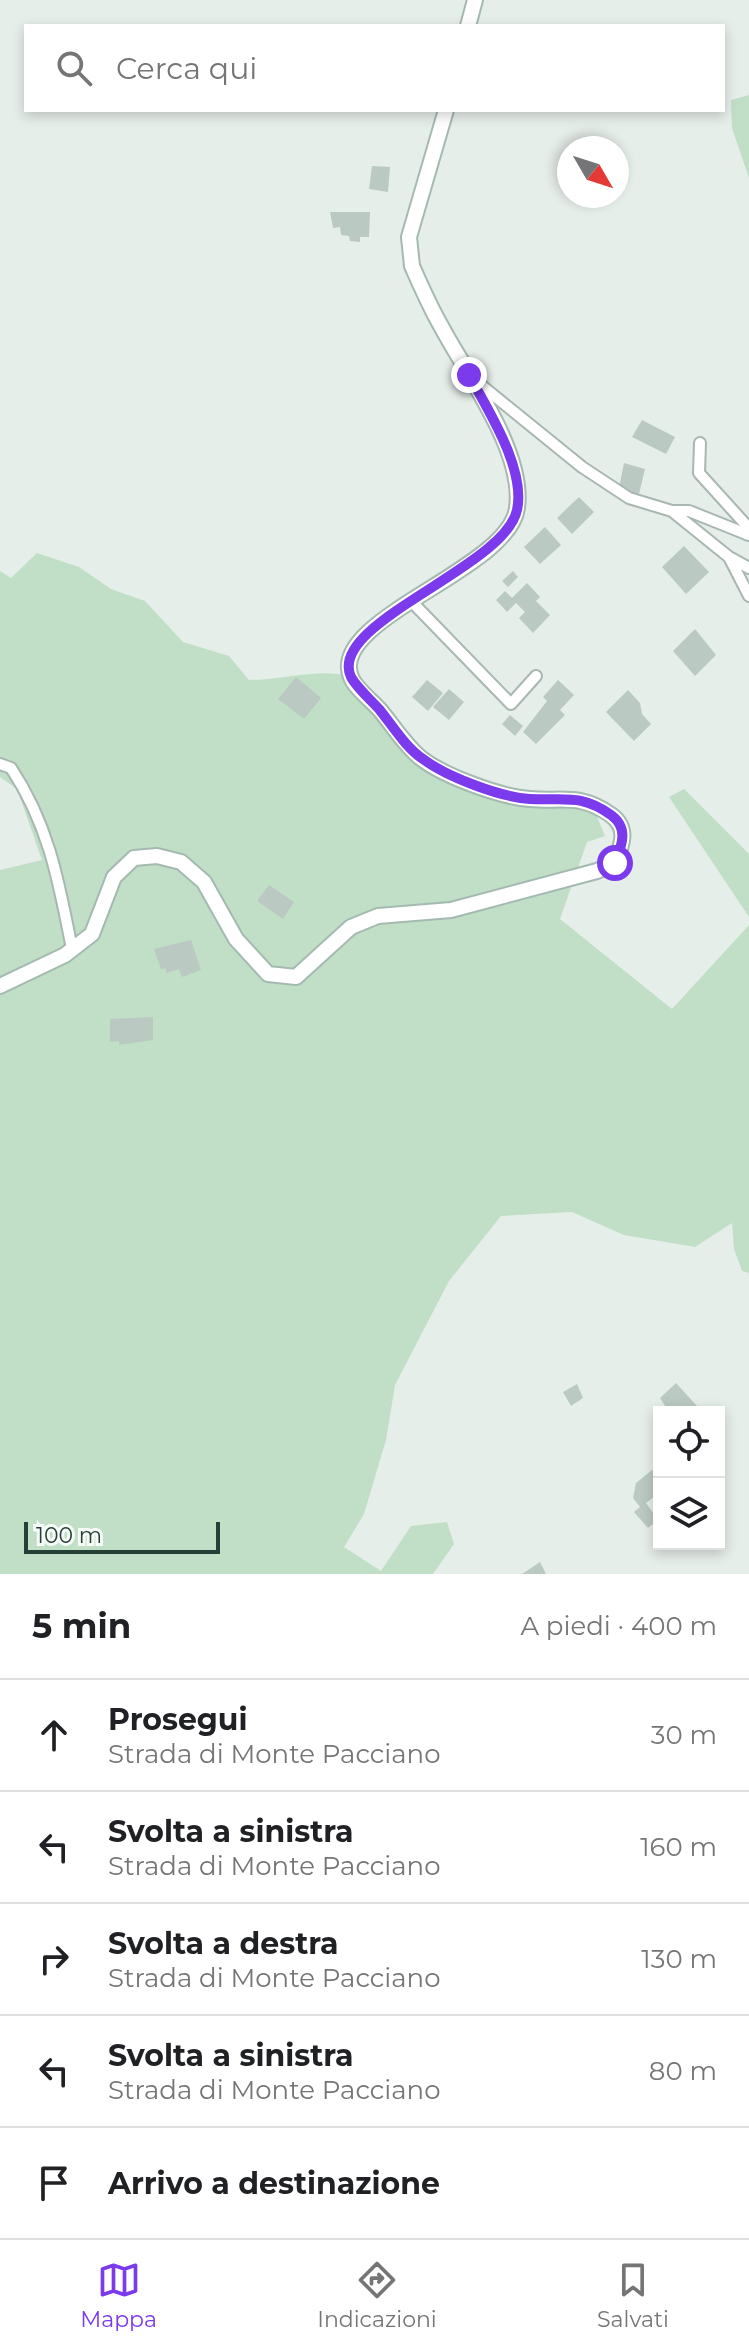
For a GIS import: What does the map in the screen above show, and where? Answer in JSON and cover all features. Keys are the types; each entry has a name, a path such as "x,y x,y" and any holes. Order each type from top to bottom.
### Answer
{"street":[{"path":"469,24 475,0"},
{"path":"0,986 72,949 92,934 114,877 134,858 157,856 181,862 204,882 236,939 268,974 296,977 351,927 378,916 451,910 597,871 615,863 624,842 622,826 611,815 577,797 529,799 477,786 422,759 351,676 350,656 362,636 468,566 500,538 517,511 517,478 495,423 412,266 409,237 445,112"},
{"path":"469,375 582,467 629,498 672,511 689,511 748,535 747,526 699,473 700,443"},
{"path":"672,511 729,557 749,568"},
{"path":"729,557 749,596"},
{"path":"411,601 511,704 536,676"},
{"path":"0,764 11,768 45,829 58,867 72,949"}],"green space":[{"path":"749,95 749,178 732,128 731,100"},
{"path":"37,553 79,567 111,589 145,601 183,642 229,656 249,680 325,673 351,676 422,759 529,799 577,797 596,814 605,836 587,842 560,919 672,1009 749,925 749,1273 742,1271 734,1249 732,1223 695,1247 624,1235 572,1212 501,1216 449,1281 395,1385 386,1440 364,1514 344,1547 381,1571 411,1526 447,1522 454,1544 433,1574 0,1574 0,870 42,860 17,789 0,777 0,571 11,578"},
{"path":"684,789 749,854 749,917 669,797"}],"building":[{"path":"372,166 390,167 388,192 369,189"},
{"path":"330,212 370,212 369,237 360,237 360,242 350,241 349,236 341,235 340,227 333,228"},
{"path":"642,420 675,437 666,454 632,437"},
{"path":"624,463 645,469 639,494 619,488"},
{"path":"579,497 594,512 572,534 557,518"},
{"path":"545,527 561,545 540,564 524,547"},
{"path":"684,546 709,572 686,594 662,567"},
{"path":"513,571 518,577 508,587 502,581"},
{"path":"527,583 540,597 536,601 550,615 533,633 519,618 525,612 516,603 507,612 496,600 505,591 512,598"},
{"path":"695,629 716,655 695,676 673,651"},
{"path":"296,677 321,698 304,719 278,699"},
{"path":"427,680 443,693 428,711 412,697"},
{"path":"558,680 574,695 560,710 565,715 536,744 523,732 547,701 543,697"},
{"path":"449,689 464,702 449,720 433,707"},
{"path":"628,690 640,703 642,714 651,724 634,741 606,712"},
{"path":"510,715 523,726 515,736 502,724"},
{"path":"269,885 294,902 283,919 257,901"},
{"path":"191,940 201,970 182,977 179,969 167,973 165,968 161,969 154,949"},
{"path":"153,1017 153,1040 119,1045 119,1041 110,1042 110,1019"},
{"path":"676,1383 697,1406 665,1406 660,1398"},
{"path":"577,1384 583,1398 571,1406 563,1392"},
{"path":"653,1471 653,1498 646,1503 653,1513 653,1524 648,1528 634,1512 640,1507 633,1498 636,1483"},
{"path":"540,1562 546,1574 522,1574"}],"route":[{"path":"469,375 495,423 517,478 517,511 500,538 468,566 362,636 350,656 351,676 422,759 477,786 529,799 577,797 611,815 622,826 624,842 615,863"}]}
